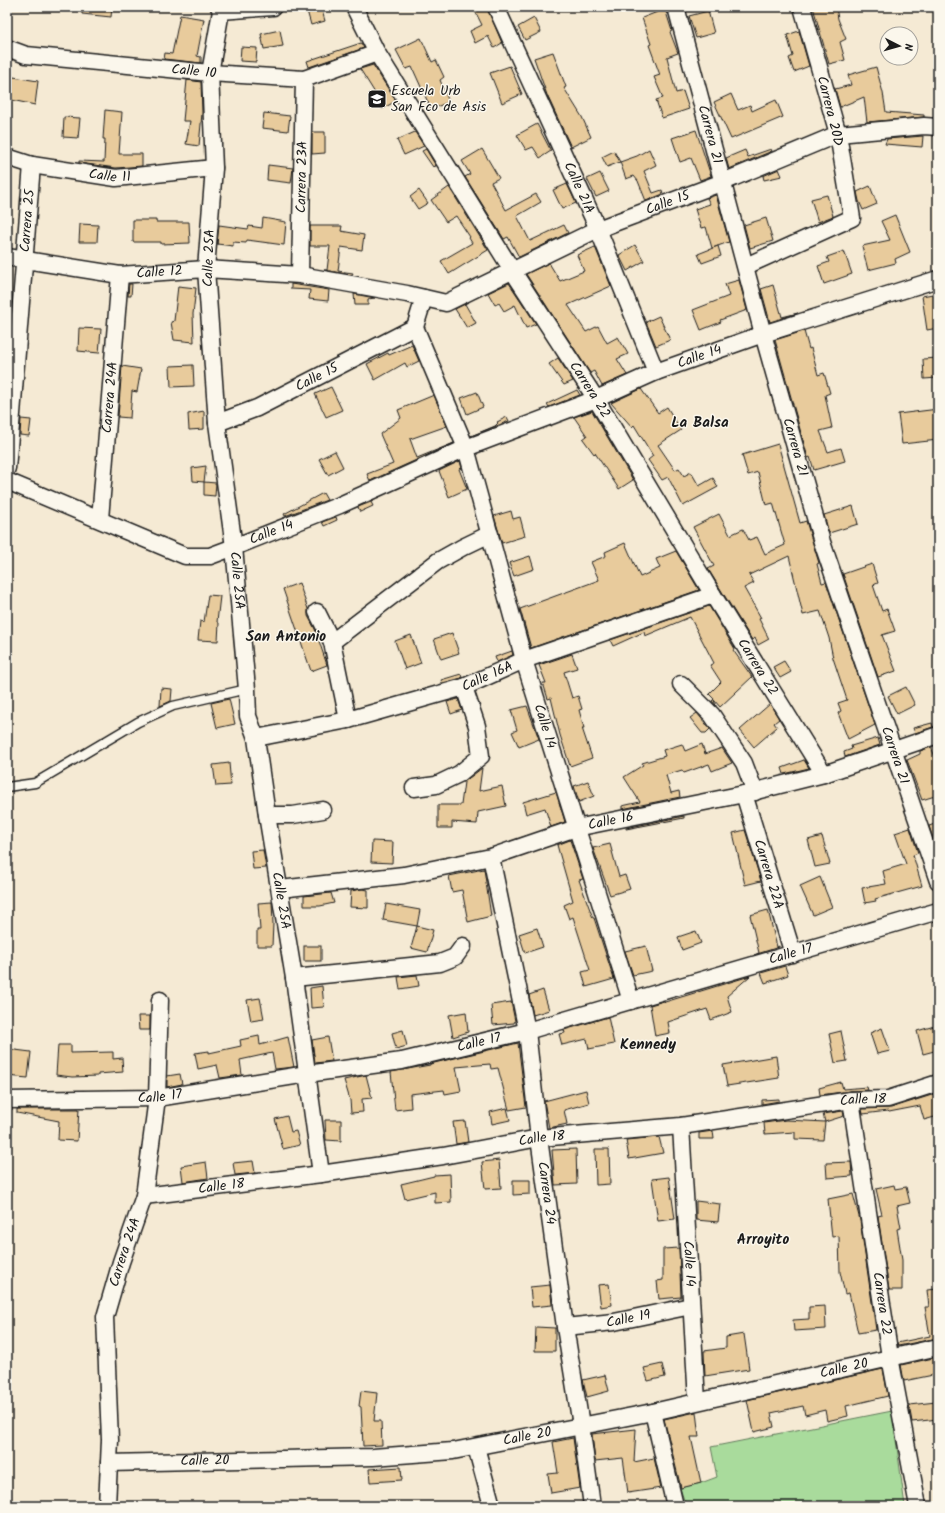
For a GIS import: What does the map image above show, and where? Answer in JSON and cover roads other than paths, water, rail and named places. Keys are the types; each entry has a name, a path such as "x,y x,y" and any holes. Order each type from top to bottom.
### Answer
{"street":[{"path":"220,9 273,7"},
{"name":"Carrera 22","path":"354,7 377,53 512,270 596,399 713,595 824,774"},
{"name":"Calle 21A","path":"496,7 598,229 656,372"},
{"name":"Carrera 21","path":"676,7 763,334 822,542 938,881"},
{"name":"Carrera 20D","path":"746,266 852,218 838,134 802,7"},
{"name":"Calle 25A","path":"220,9 210,73 214,168 206,269 217,423 234,547 247,689 248,716 256,738 294,978 321,1174"},
{"name":"Calle 10","path":"7,48 26,55 210,73 304,79 377,53"},
{"name":"Carrera 23A","path":"300,275 304,79"},
{"name":"Calle 15","path":"407,294 446,303 598,229 723,182 838,134 924,126 938,127"},
{"name":"Calle 11","path":"7,157 32,164 116,178 214,168"},
{"name":"Carrera 25","path":"7,468 32,164"},
{"name":"Calle 12","path":"7,257 120,275 206,269 300,275 407,294"},
{"name":"Carrera 24A","path":"100,520 120,275"},
{"name":"Calle 14","path":"7,482 185,556 210,556 340,505 466,448 596,399 656,372 763,334 938,279"},
{"path":"415,327 424,298"},
{"name":"Calle 15","path":"217,423 257,408 415,327"},
{"name":"Calle 14","path":"415,327 466,448 524,660 631,1001"},
{"path":"332,642 438,561 490,534"},
{"name":"Calle 16A","path":"256,738 348,720 464,687 524,660 713,595"},
{"path":"318,612 332,642 348,720"},
{"name":"Carrera 22A","path":"681,684 712,715 744,763 750,793 793,954"},
{"path":"414,788 436,785 459,774 481,756 477,726 464,687"},
{"name":"Calle 16","path":"280,889 404,875 491,857 576,828 750,793 824,774 938,735"},
{"path":"267,815 293,815 323,810"},
{"name":"Carrera 24","path":"491,857 527,1031 539,1138 565,1327 581,1425 592,1506"},
{"name":"Calle 17","path":"7,1100 157,1098 307,1074 402,1061 527,1031 938,911"},
{"path":"294,978 440,963 455,957 463,946"},
{"name":"Carrera 24A","path":"106,1506 110,1440 105,1317 121,1262 144,1196 157,1098 160,1000"},
{"name":"Calle 18","path":"144,1196 321,1174 443,1156 539,1138 681,1126 851,1100 888,1099 938,1083"},
{"name":"Carrera 22","path":"851,1100 890,1357 918,1506"},
{"name":"Calle 14","path":"681,1126 697,1401"},
{"name":"Calle 19","path":"565,1327 614,1322 691,1306"},
{"name":"Calle 20","path":"109,1463 373,1456 476,1447 581,1425 653,1412 938,1347"},
{"path":"653,1412 675,1506"},
{"path":"476,1447 492,1506"}],"lane":[{"path":"7,788 35,783 138,722 173,706 247,689"}],"place":[{"name":"Escuela Urb San Fco de Asis","path":"377,99"}],"district":[{"name":"La Balsa","path":"700,423"},
{"name":"San Antonio","path":"286,637"},
{"name":"Kennedy","path":"648,1045"},
{"name":"Arroyito","path":"763,1240"}]}
